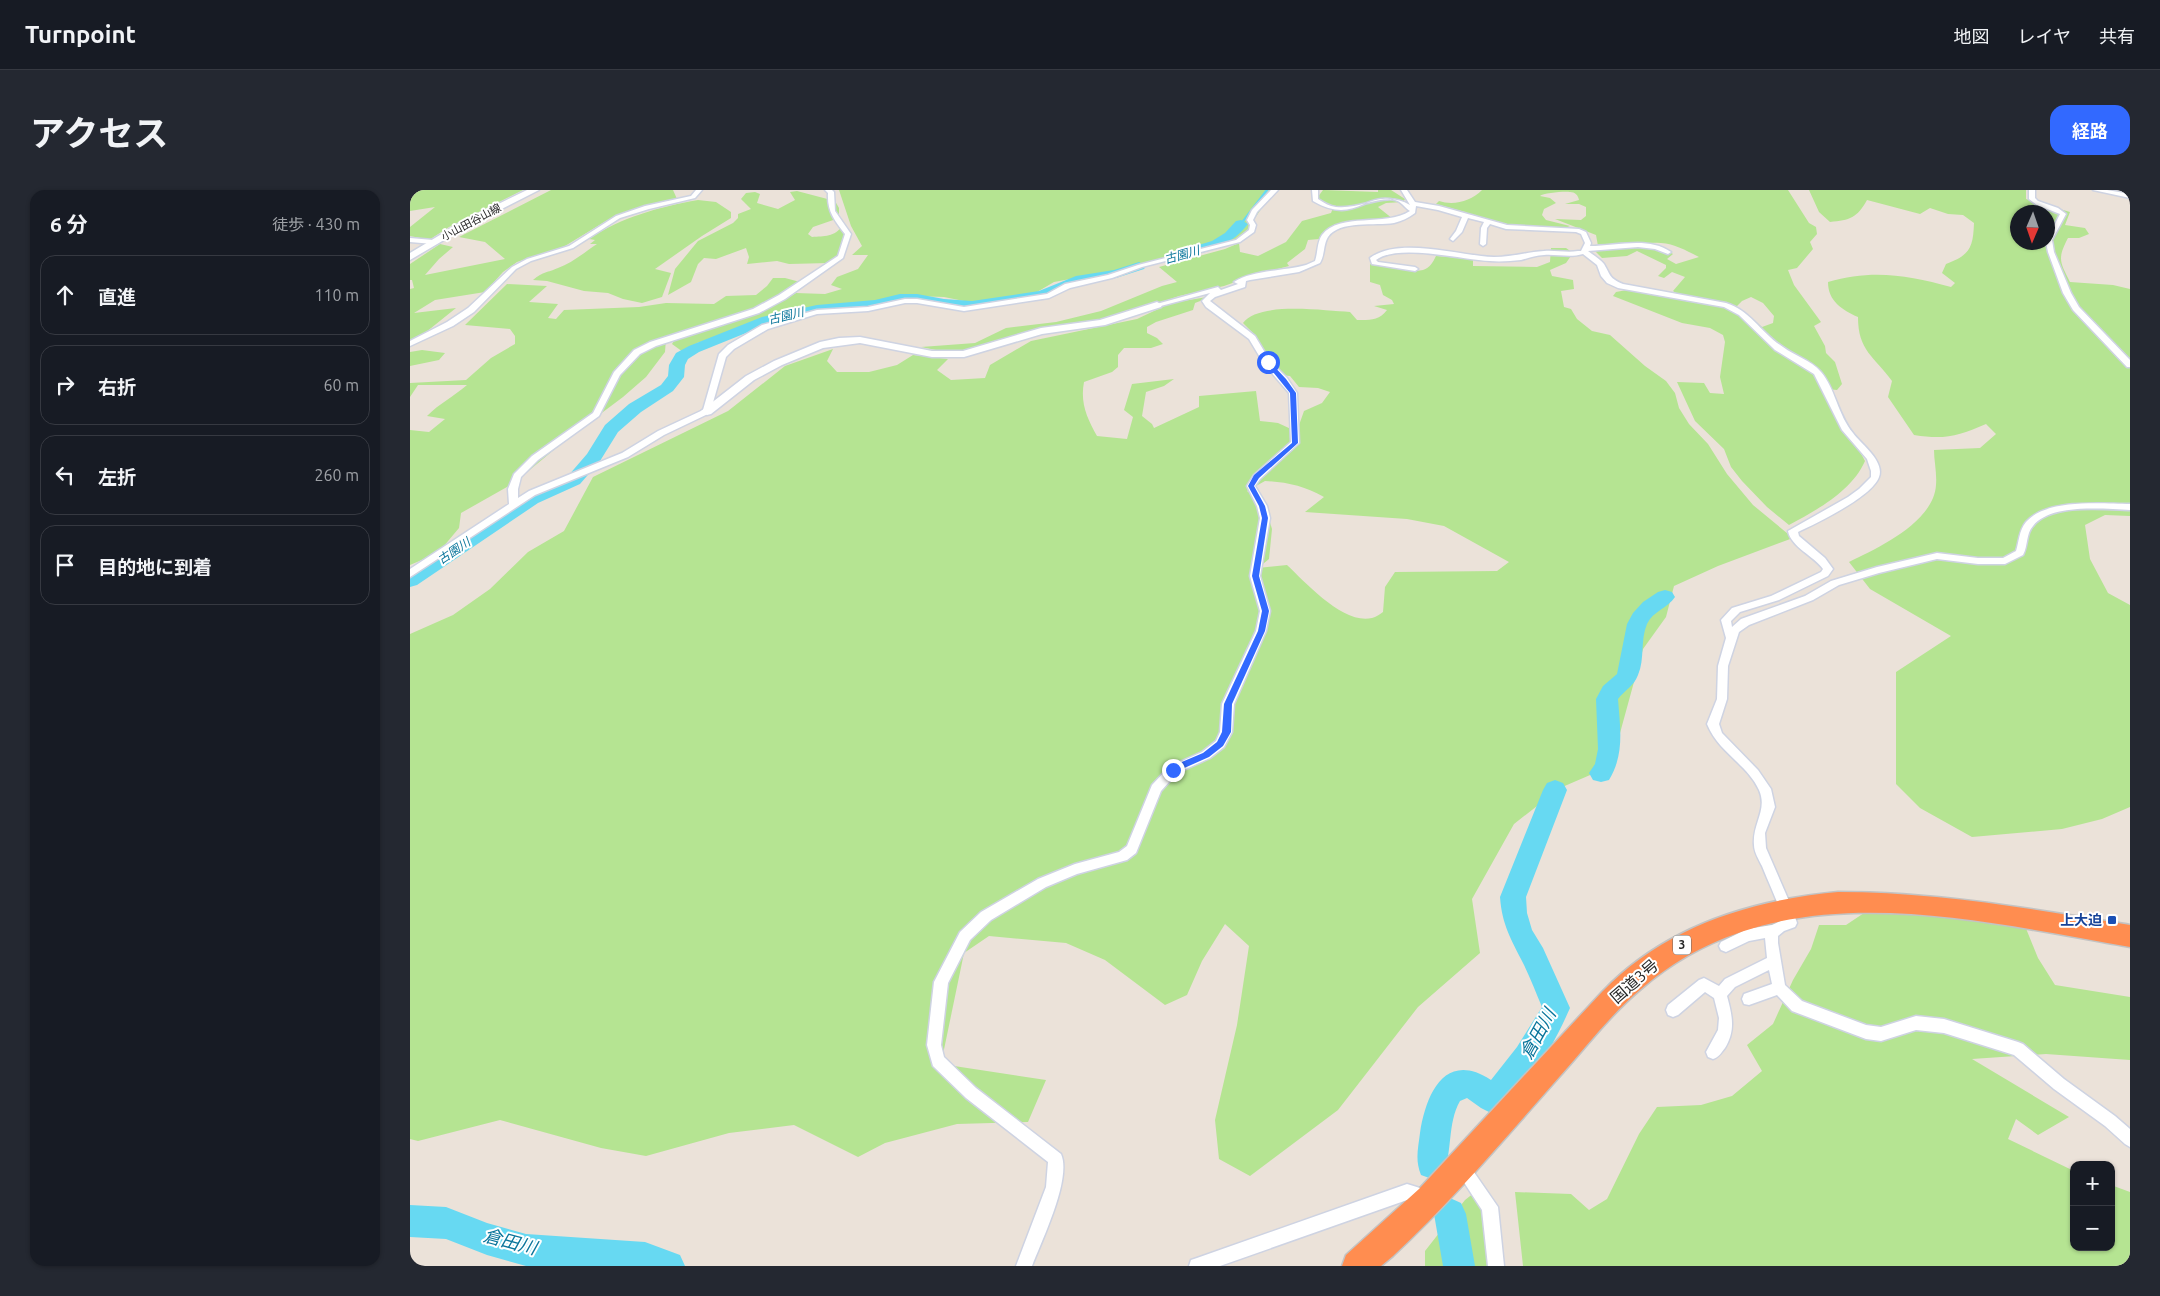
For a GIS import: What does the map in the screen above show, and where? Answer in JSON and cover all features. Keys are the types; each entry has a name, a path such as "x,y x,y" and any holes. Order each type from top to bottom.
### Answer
{"highway":[{"name":"国道3号","path":"1357,1266 1383,1246 1461,1166 1615,996 1636,976 1697,936 1727,924 1781,919 1817,902 1850,900 1894,902 2018,917 2130,936"}],"street":[{"name":"小山田谷山線","path":"410,257 479,216 534,190"},
{"path":"410,344 450,324 471,310 514,268 528,260 571,247 618,217 647,207 693,197 699,190"},
{"path":"513,504 513,489 517,476 535,458 596,414 616,374 637,352 653,344 756,312 782,297 841,257 848,234 832,215 830,208 831,192 828,190"},
{"path":"707,411 722,356 731,347 766,327 817,312 868,309 905,301 918,301 964,309 1049,296 1068,286 1110,277 1140,266 1238,241 1252,231 1253,225 1250,220 1254,211 1275,190"},
{"path":"1315,190 1315,200 1324,207 1345,209 1389,197 1401,200 1413,208 1432,206 1515,228 1577,230 1584,233 1586,237 1585,250"},
{"path":"1404,190 1413,208"},
{"path":"2032,190 2032,199 2037,204 2056,209 2063,214 2049,240 2051,252 2067,293 2076,308 2130,365"},
{"path":"2096,190 2130,196"},
{"path":"410,574 513,504 557,482 599,467 625,455 661,433 707,411 750,378 803,352 839,341 860,340 932,354 964,354 1041,331 1101,323 1189,295 1228,286 1257,275 1305,269 1318,262 1325,235 1336,226 1402,219 1409,216 1413,208"},
{"path":"1453,239 1465,216"},
{"path":"1483,244 1484,228 1488,221"},
{"path":"410,240 433,242"},
{"path":"1415,269 1377,264 1372,259 1377,254 1387,252 1432,252 1491,258 1519,258 1542,253 1573,255 1585,250 1630,244 1646,244 1668,252"},
{"path":"1585,250 1600,264 1604,276 1621,286 1726,305 1737,309 1747,316 1777,346 1818,374 1849,434 1869,456 1876,471 1875,478 1869,485 1825,516 1793,531 1794,537 1822,560 1828,569 1825,574 1775,598 1736,610 1726,620 1726,628 1731,638"},
{"path":"1024,1266 1054,1186 1056,1159 971,1093 938,1061 934,1045 941,982 965,936 986,916 1042,883 1075,869 1123,856 1132,849 1156,788 1173,770 1206,755 1220,744 1226,732 1228,704 1261,631 1265,611 1255,576 1265,518 1262,506 1251,486 1256,477 1295,443 1293,393 1268,362 1252,338 1208,305 1206,301 1212,295 1242,285 1243,280"},
{"path":"2130,507 2081,506 2044,513 2029,525 2024,535 2020,553 2005,561 1978,561 1937,556 1877,570 1835,583 1809,598 1745,622 1735,630 1731,638 1723,666 1722,699 1713,724 1717,735 1754,773 1765,789 1769,807 1759,833 1760,848 1781,919 1772,933 1771,944 1780,988 1797,1006 1866,1032 1881,1034 1916,1023 1944,1026 2018,1049 2059,1084 2110,1121 2130,1139"},
{"path":"1726,946 1781,919"},
{"path":"1720,994 1730,982 1774,961"},
{"path":"1673,1010 1704,984 1720,994 1728,1027 1721,1042 1713,1052"},
{"path":"1750,999 1780,988"},
{"path":"1461,1166 1490,1207 1496,1266"},
{"path":"1197,1266 1407,1192 1429,1199"}],"green space":[{"path":"410,190 523,190 449,227 429,240 410,236 410,227 435,207 410,211"},
{"path":"551,190 673,190 677,199 606,221 565,246 517,262 503,272 485,292 435,300 414,313 456,308 410,345 410,289 414,288 412,280 410,280 410,264 440,244 453,247 425,275 505,259 485,242 459,237"},
{"path":"839,190 1274,190 1253,221 1253,229 1246,235 1218,247 1163,262 1054,282 1037,292 1008,298 969,302 944,297 914,296 865,307 809,311 697,343 683,352 672,344 676,338 762,312 796,293 825,294 842,289 831,285 837,277 858,269 868,255 852,255 862,246 851,226"},
{"path":"1323,190 1378,192 1378,190 1391,190 1405,199 1403,202 1386,203 1378,207 1393,219 1335,225 1327,230 1319,239 1308,240 1305,249 1287,263 1289,266 1224,286 1179,296 1115,318 1039,333 960,352 921,347 975,343 1006,328 1056,322 1101,311 1162,286 1177,282 1159,267 1225,249 1239,243 1240,252 1258,256 1286,242 1302,221 1331,213 1333,208 1317,198"},
{"path":"1482,190 1788,190 1809,223 1816,227 1817,234 1810,242 1813,249 1797,268 1788,270 1794,285 1821,322 1814,326 1825,346 1826,353 1835,362 1842,384 1837,390 1827,389 1865,461 1852,482 1833,499 1789,525 1767,507 1731,467 1724,449 1695,421 1677,382 1704,383 1710,393 1724,394 1720,377 1725,342 1723,335 1710,328 1682,323 1613,296 1616,292 1632,289 1732,308 1748,315 1762,327 1773,323 1774,316 1763,303 1751,297 1742,301 1737,306 1677,294 1673,291 1685,277 1672,272 1664,278 1658,276 1666,268 1666,265 1637,251 1627,256 1602,258 1595,251 1647,247 1666,250 1673,254 1667,259 1676,264 1699,257 1676,246 1661,243 1614,247 1598,246 1596,235 1555,219 1581,220 1586,216 1586,207 1579,204 1565,204 1579,200 1577,195 1573,193 1554,192 1540,196 1550,198 1556,203 1544,209 1542,215 1546,220 1570,226 1560,230 1505,226 1478,220 1465,212 1436,204 1439,201 1450,203 1462,202"},
{"path":"1809,190 2026,190 2026,199 2046,205 2010,205 2010,250 2055,250 2055,208 2070,212 2065,225 2085,228 2089,234 2079,238 2068,238 2062,251 2062,265 2070,282 2113,285 2130,289 2130,516 2105,515 2085,525 2090,559 2108,593 2130,605 2130,807 2102,819 2062,829 1972,837 1920,808 1896,784 1896,672 1951,636 1870,589 1849,562 1903,532 1926,511 1933,498 1936,485 1934,450 1980,448 1996,434 1986,424 1951,436 1914,435 1888,397 1892,381 1864,346 1858,317 1833,300 1828,282 1860,276 1890,275 1920,279 1951,287 1955,283 1942,273 1946,264 1965,254 1969,249 1973,239 1974,223 1963,215 1948,214 1930,208 1920,214 1867,200 1860,211 1852,217 1830,222 1819,212"},
{"path":"797,191 835,201 839,208 839,218 813,227 808,234 812,237 829,235 839,230 842,226 851,237 844,254 829,263 789,264 777,261 747,264 749,257 746,248 716,259 704,258 698,264 691,282 668,295 675,269 698,241 733,223 738,218 738,214 751,209 741,199 746,193 755,192 760,194 757,203 778,209 795,200 790,192"},
{"path":"698,200 716,202 731,212 731,218 655,269 671,273 662,297 642,303 623,299 608,293 584,291 547,281 533,280 578,257 597,244 590,244 595,240 589,239 614,225 641,214"},
{"path":"1551,248 1566,248 1573,253 1566,263 1550,270 1552,276 1573,280 1574,289 1561,291 1564,307 1571,309 1577,319 1592,331 1610,335 1645,366 1666,381 1675,393 1679,408 1689,424 1708,444 1727,474 1753,505 1793,538 1718,566 1674,586 1666,617 1643,649 1611,766 1560,788 1514,824 1472,899 1480,953 1418,1007 1338,1110 1250,1176 1219,1159 1215,1120 1237,1025 1249,946 1225,924 1202,961 1187,995 1165,1005 1105,960 1066,943 989,936 964,953 941,1064 1046,1080 1028,1122 957,1124 885,1143 858,1157 794,1125 729,1133 646,1156 601,1148 500,1120 418,1141 410,1139 410,634 453,615 490,589 528,552 564,531 593,477 728,411 785,366 833,349 827,361 837,372 869,372 897,365 913,355 948,359 937,370 951,380 985,378 990,365 1031,341 1137,319 1171,303 1213,296 1195,303 1193,310 1156,322 1147,327 1147,333 1157,338 1163,344 1151,348 1124,348 1118,355 1118,367 1112,372 1084,382 1083,397 1085,410 1097,436 1127,439 1133,417 1124,410 1132,384 1174,379 1164,386 1146,392 1142,416 1154,428 1199,407 1199,396 1256,391 1260,421 1278,423 1291,429 1298,428 1304,411 1322,403 1330,392 1318,388 1299,387 1290,376 1273,374 1267,368 1253,333 1243,323 1251,316 1277,310 1309,309 1350,312 1357,320 1377,318 1387,310 1374,306 1394,304 1392,300 1383,295 1380,285 1370,282 1370,264 1418,271 1428,268 1436,256 1473,259 1473,266 1537,267 1550,262","holes":["1265,481 1303,487 1324,497 1305,512 1407,519 1444,526 1509,562 1497,571 1395,572 1385,587 1383,612 1372,618 1350,615 1326,601 1287,565 1258,568 1269,559 1272,529 1265,505 1247,491"]},
{"path":"773,278 785,278 800,282 774,299 745,313 666,339 665,352 646,377 514,483 461,513 459,528 438,553 410,565 410,430 429,432 445,419 427,416 467,385 418,385 410,397 410,383 466,380 491,358 515,344 515,336 510,329 465,325 507,284 547,286 529,302 558,304 548,318 556,319 564,310 639,307 666,303 714,304 726,296 756,295"},
{"path":"422,350 445,353 439,360 410,366 410,352"},
{"path":"1939,912 2025,926 2038,958 2055,985 2130,997 2130,1060 2046,1054 1972,1059 2069,1117 2038,1135 2016,1119 2008,1139 2070,1169 2070,1251 2115,1251 2115,1186 2130,1192 2130,1266 1523,1266 1515,1192 1571,1194 1589,1210 1607,1199 1639,1134 1657,1107 1701,1105 1732,1096 1762,1071 1747,1045 1773,1024 1793,980 1811,949 1819,925 1846,925 1864,913"},
{"path":"1484,1185 1494,1208 1503,1266 1425,1266 1425,1251 1465,1200"}],"waterway":[{"path":"1241,224 1267,190"},
{"name":"古園川","path":"1187,253 1217,244 1230,236 1241,224"},
{"name":"古園川","path":"410,580 532,499 574,480 594,457 611,429 635,408 667,388 676,377 677,365 682,356 694,349 767,320 817,309 875,304 900,298 917,298 944,303 972,305 1043,295 1058,287 1081,279 1116,274 1139,266"},
{"name":"倉田川","path":"1601,773 1608,758 1609,749 1607,699 1611,692 1627,676 1633,639 1640,618 1650,607 1665,597"},
{"name":"倉田川","path":"1432,1164 1439,1114 1443,1101 1449,1091 1457,1085 1468,1084 1491,1098 1498,1093 1527,1057 1556,1008 1534,957 1520,934 1514,913 1513,897 1555,790"},
{"name":"倉田川","path":"1450,1214 1459,1266"},
{"name":"倉田川","path":"410,1221 446,1223 487,1239 526,1250 645,1258 669,1266"}],"place":[{"name":"上大迫","path":"2112,920"}],"route":[{"path":"1173,770 1206,755 1220,744 1226,732 1228,704 1261,631 1265,611 1255,576 1265,518 1262,506 1251,486 1256,477 1295,443 1293,393 1268,362"}]}
